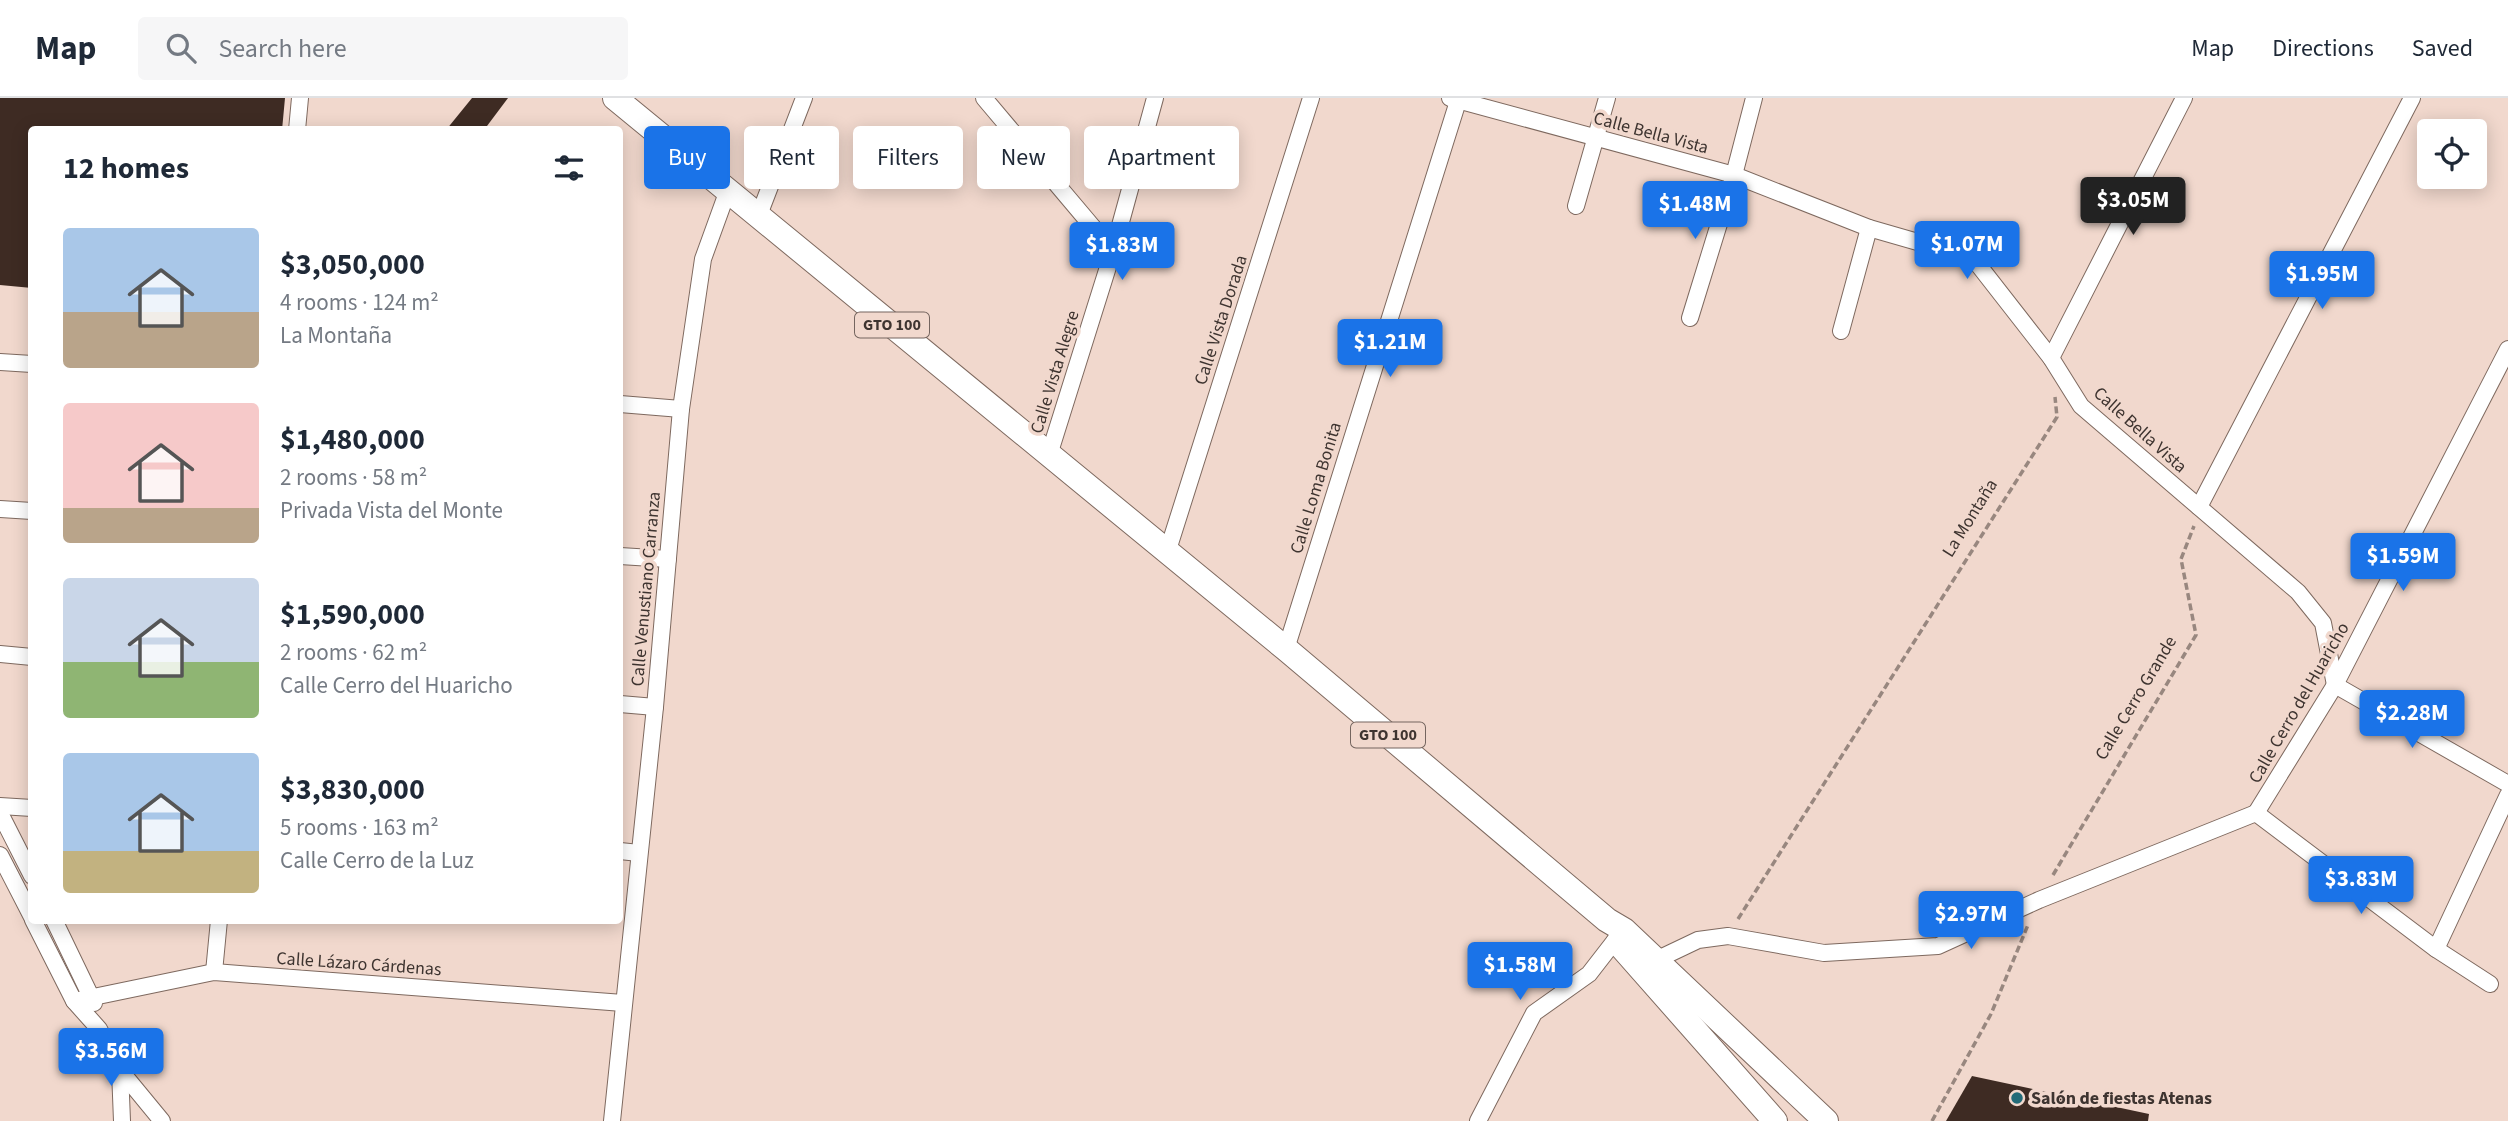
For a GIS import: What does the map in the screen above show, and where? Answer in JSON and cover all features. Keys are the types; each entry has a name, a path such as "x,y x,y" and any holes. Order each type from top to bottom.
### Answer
{"main road":[{"name":"GTO 100","path":"615,98 1286,649 1615,930 1656,960 1826,1121"},
{"name":"GTO 100","path":"1615,930 1775,1121"}],"street":[{"path":"297,126 300,98"},
{"path":"759,215 804,98"},
{"path":"984,98 1112,251"},
{"name":"Calle Vista Alegre","path":"1049,455 1112,251 1155,98"},
{"name":"Calle Vista Dorada","path":"1167,553 1311,98"},
{"path":"1576,206 1607,98"},
{"path":"1690,318 1755,98"},
{"path":"2050,358 2184,98"},
{"path":"2199,507 2412,98"},
{"name":"Calle Bella Vista","path":"1456,99 1734,175 1869,228 1973,258 2050,358 2081,406 2298,592 2323,623 2335,684"},
{"name":"Calle Loma Bonita","path":"1286,649 1456,99"},
{"name":"Calle Venustiano Carranza","path":"612,1121 656,707 681,409 703,259 728,190"},
{"path":"1841,331 1869,228"},
{"name":"Calle Cerro del Huaricho","path":"2256,813 2335,684 2508,349"},
{"path":"0,362 28,363"},
{"path":"623,404 681,409"},
{"path":"0,509 28,511"},
{"path":"623,556 668,559"},
{"path":"0,654 28,657"},
{"path":"2335,684 2508,784"},
{"path":"623,704 656,707"},
{"path":"2435,949 2508,795"},
{"path":"0,806 28,808"},
{"path":"0,813 28,868"},
{"path":"1656,960 1698,940 1728,936 1824,953 1938,946 2039,900 2256,813 2435,949 2490,985"},
{"path":"623,851 639,853"},
{"path":"0,855 28,911"},
{"path":"35,924 74,1001 99,1029 120,1070 162,1121"},
{"path":"56,924 93,995 99,1029"},
{"path":"214,972 219,924"},
{"path":"1478,1121 1534,1013 1589,974 1615,930"},
{"name":"Calle Lázaro Cárdenas","path":"74,1001 214,972 624,1003"},
{"path":"120,1070 122,1121"}],"path":[{"name":"La Montaña","path":"1728,936 2057,417 2054,394"},
{"name":"Calle Cerro Grande","path":"1932,1121 1991,1014 2039,900 2196,635 2181,559 2192,535 2199,507"}],"building":[{"path":"0,98 285,98 282,126 28,126 28,288 0,285"},
{"path":"472,98 508,98 487,126 449,126"},
{"name":"Salón de fiestas Atenas","path":"1972,1076 2149,1114 2148,1121 1946,1121"}],"place":[{"name":"Salón de fiestas Atenas","path":"2017,1098"}]}
